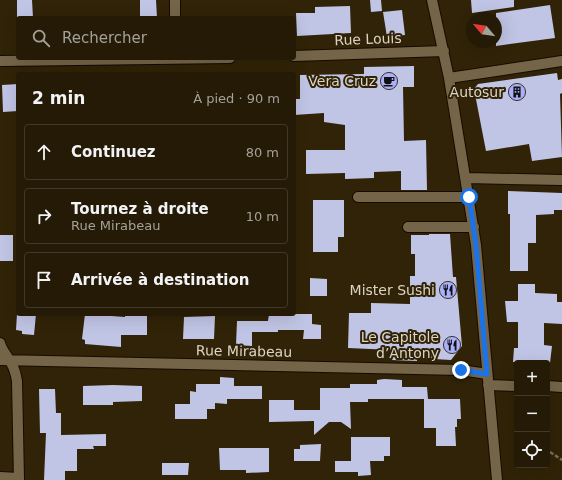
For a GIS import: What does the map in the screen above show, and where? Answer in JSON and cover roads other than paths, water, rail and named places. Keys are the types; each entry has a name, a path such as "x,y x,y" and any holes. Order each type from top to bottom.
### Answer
{"street":[{"path":"175,0 175,16"},
{"path":"432,0 449,78 474,227 497,480"},
{"name":"Rue Louis","path":"296,56 444,51"},
{"path":"0,61 88,60"},
{"path":"449,78 562,61"},
{"path":"466,178 562,180"},
{"path":"358,197 469,197"},
{"path":"408,227 474,227"},
{"path":"0,343 2,350 11,361 17,381 19,479 0,477"},
{"name":"Rue Mirabeau","path":"0,360 461,370 487,374"},
{"path":"488,385 514,386"},
{"path":"550,386 562,387"}],"place":[{"name":"Vera Cruz","path":"389,81"},
{"name":"Autosur","path":"517,92"},
{"name":"Mister Sushi","path":"448,290"},
{"name":"Le Capitole d’Antony","path":"452,345"}]}
